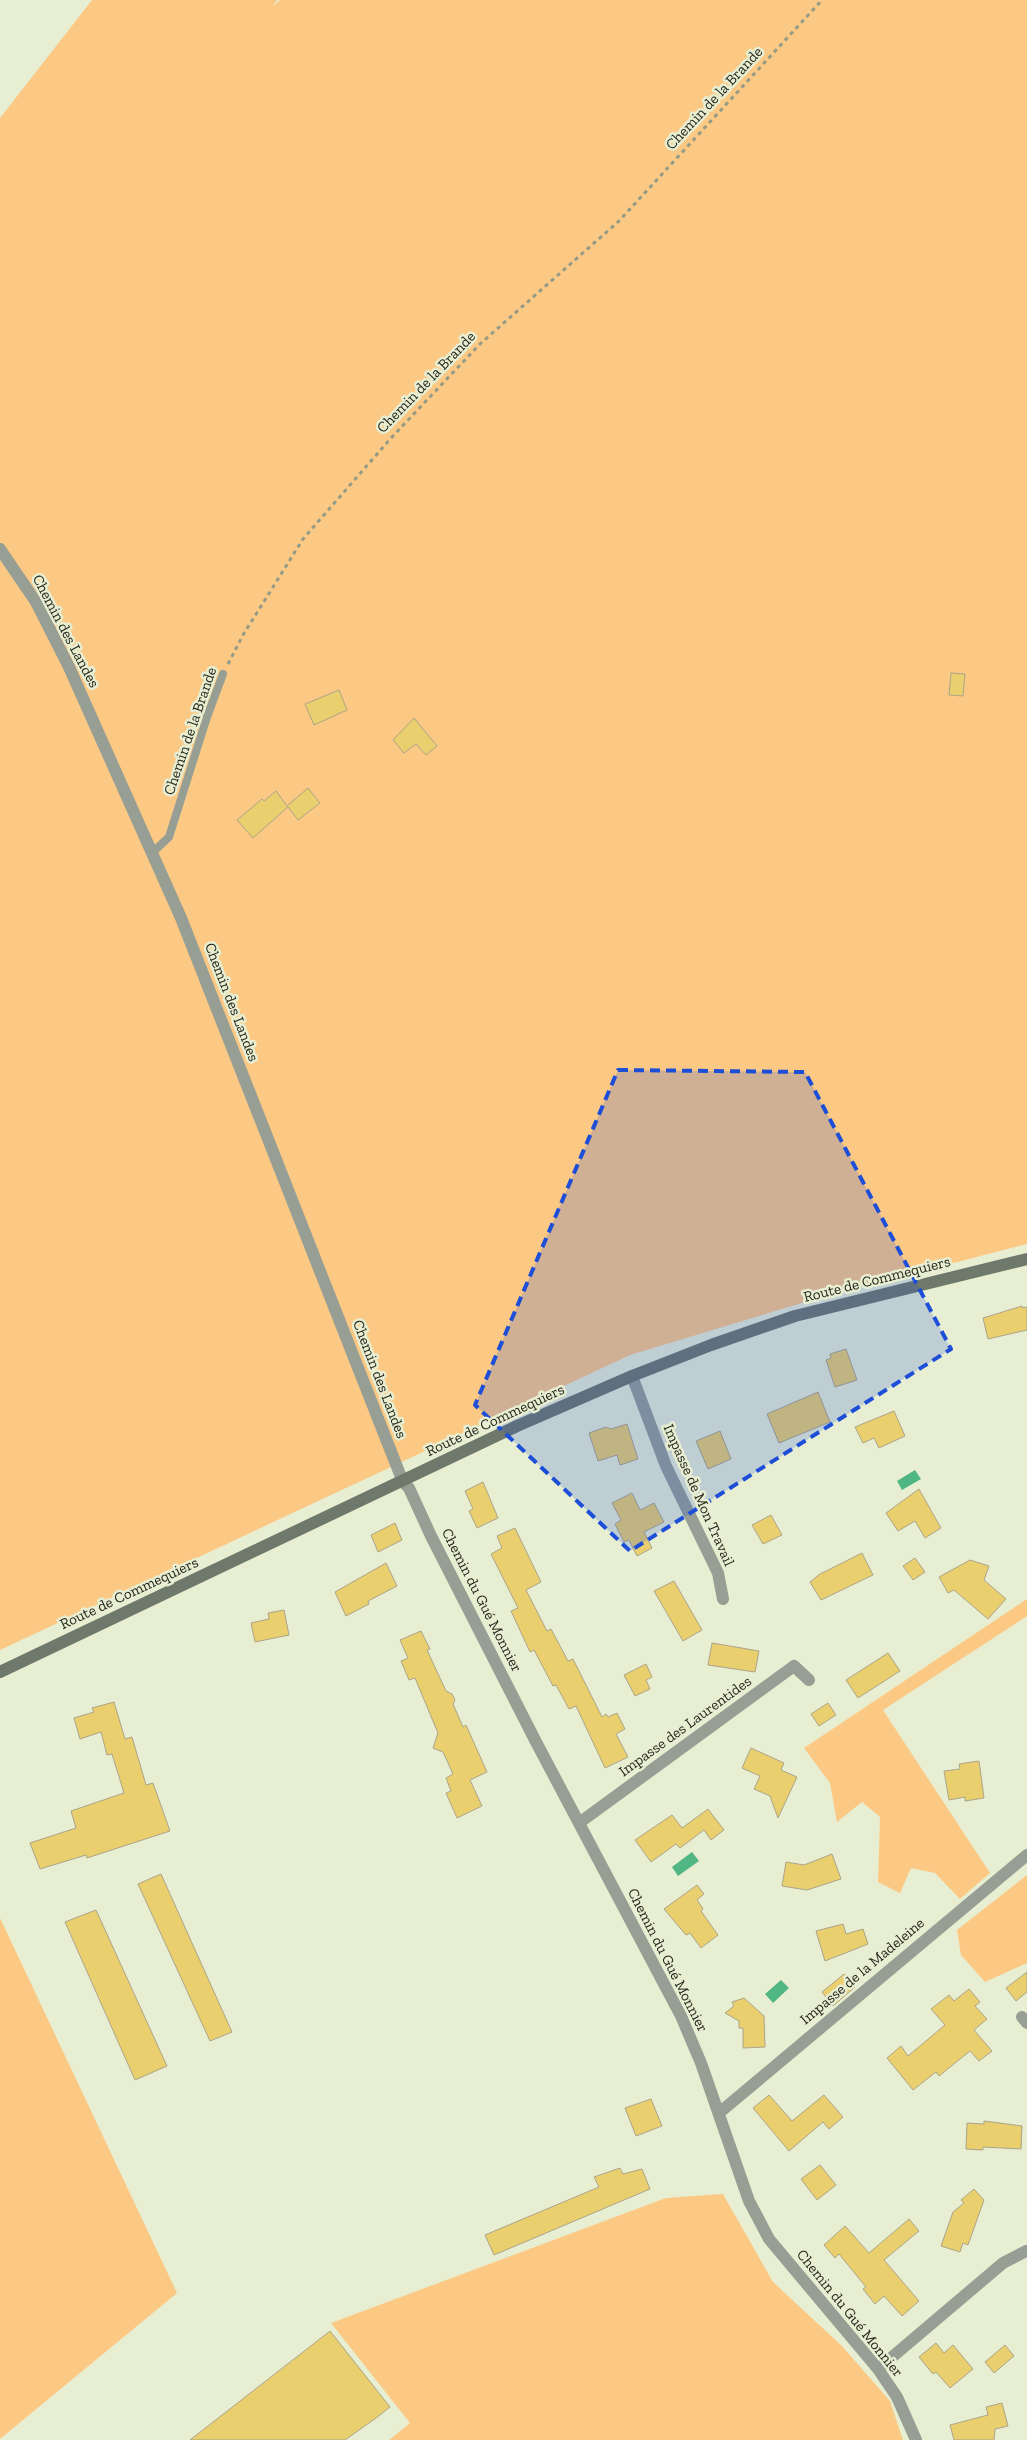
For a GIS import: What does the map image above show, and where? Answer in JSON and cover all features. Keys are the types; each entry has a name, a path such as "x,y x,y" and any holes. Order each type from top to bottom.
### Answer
{"street":[{"name":"Chemin des Landes","path":"0,549 36,602 70,667 181,918 403,1482"},
{"name":"Route de Commequiers","path":"0,1672 403,1482 517,1426 632,1376 711,1345 795,1316 1027,1259"},
{"name":"Impasse de Mon Travail","path":"632,1376 666,1466 718,1573 723,1599"},
{"name":"Chemin du Gué Monnier","path":"403,1482 409,1488 431,1536 579,1824 681,2016 701,2063 749,2201 768,2239 878,2369 897,2398 916,2440"},
{"name":"Impasse des Laurentides","path":"579,1824 794,1666 808,1680"},
{"name":"Impasse de la Madeleine","path":"718,2113 1027,1855"},
{"path":"878,2369 1003,2264 1026,2251"}],"lane":[{"name":"Chemin de la Brande","path":"152,853 168,837 223,674"}],"path":[{"name":"Chemin de la Brande","path":"223,674 243,635 303,538 391,438 480,344 618,221 822,0"}],"highlighted area":[{"path":"618,1070 805,1072 951,1349 630,1551 475,1405"}],"shaded area":[{"path":"92,0 277,0 273,6 280,0 1027,0 1027,1244 815,1299 630,1355 0,1650 0,118"},
{"path":"915,1470 921,1479 902,1490 897,1481"},
{"path":"1027,1599 1027,1616 883,1710 990,1873 960,1899 935,1873 911,1868 900,1893 878,1882 880,1817 862,1802 837,1822 830,1783 804,1748"},
{"path":"692,1852 699,1861 678,1876 672,1867"},
{"path":"1027,1875 1027,1963 985,1982 961,1955 957,1930"},
{"path":"0,1918 177,2293 0,2439"},
{"path":"781,1980 789,1988 773,2003 765,1994"},
{"path":"723,2194 773,2282 842,2346 890,2401 903,2440 389,2440 410,2423 331,2323 666,2198"}],"building":[{"path":"951,673 965,674 963,696 949,695"},
{"path":"339,690 347,710 314,725 305,704"},
{"path":"414,718 437,746 426,755 416,744 404,753 393,740"},
{"path":"308,788 320,803 298,820 288,807 253,838 237,820 262,799 264,801 276,791 287,806"},
{"path":"1022,1306 1023,1308 1027,1307 1027,1330 988,1339 983,1318"},
{"path":"846,1349 857,1380 835,1387 826,1360 831,1358 830,1354"},
{"path":"818,1392 830,1422 779,1443 767,1414"},
{"path":"894,1411 905,1436 879,1448 874,1438 863,1443 855,1427"},
{"path":"627,1424 638,1459 620,1465 617,1455 598,1461 589,1433 606,1427 611,1429"},
{"path":"720,1431 731,1459 708,1469 696,1441"},
{"path":"483,1482 498,1518 477,1528 469,1511 473,1509 465,1491"},
{"path":"919,1489 941,1528 925,1538 915,1521 898,1531 886,1513"},
{"path":"632,1493 640,1510 654,1503 664,1522 644,1532 652,1548 637,1556 629,1540 624,1542 615,1524 621,1520 612,1503"},
{"path":"771,1515 782,1535 763,1544 752,1525"},
{"path":"395,1523 402,1540 378,1552 371,1535"},
{"path":"515,1528 541,1582 526,1590 547,1631 551,1629 568,1661 573,1659 602,1717 606,1714 608,1717 617,1713 625,1729 616,1734 628,1757 605,1768 576,1706 569,1709 556,1685 553,1686 534,1650 530,1652 511,1611 518,1608 491,1554 502,1548 497,1536"},
{"path":"862,1553 873,1575 821,1600 810,1582 820,1574"},
{"path":"915,1558 925,1572 913,1580 903,1566"},
{"path":"970,1560 989,1566 984,1580 1006,1599 988,1619 954,1590 948,1593 939,1577"},
{"path":"386,1563 397,1586 368,1601 369,1604 346,1616 335,1592"},
{"path":"674,1581 702,1630 683,1641 654,1591"},
{"path":"284,1610 289,1635 255,1642 251,1623 269,1619 268,1613"},
{"path":"421,1631 430,1649 427,1650 446,1691 452,1694 455,1700 453,1704 463,1727 466,1725 487,1772 470,1780 482,1806 457,1818 446,1793 451,1791 446,1778 453,1774 443,1752 433,1748 438,1733 415,1678 409,1680 401,1661 408,1658 400,1640"},
{"path":"712,1643 759,1651 755,1672 708,1665"},
{"path":"888,1653 900,1671 858,1698 846,1680"},
{"path":"646,1664 652,1677 646,1680 650,1689 635,1696 624,1675"},
{"path":"114,1702 125,1739 132,1737 146,1785 153,1783 170,1831 87,1858 86,1855 40,1869 30,1843 76,1828 71,1811 124,1793 112,1754 107,1755 101,1732 80,1739 74,1718 94,1712 92,1708"},
{"path":"828,1703 836,1715 819,1726 811,1714"},
{"path":"751,1748 784,1763 781,1770 797,1777 778,1818 770,1796 754,1789 760,1776 742,1768"},
{"path":"979,1761 984,1798 965,1801 965,1797 949,1800 944,1771 960,1769 959,1764"},
{"path":"708,1809 724,1830 711,1840 704,1830 680,1848 676,1844 651,1862 635,1840 672,1815 682,1828"},
{"path":"832,1854 841,1879 807,1890 782,1886 786,1862 804,1865"},
{"path":"161,1874 232,2032 210,2041 138,1884"},
{"path":"697,1885 704,1894 697,1900 703,1909 701,1911 718,1935 701,1948 690,1933 686,1935 664,1909"},
{"path":"96,1910 167,2066 135,2080 65,1922"},
{"path":"843,1924 846,1934 863,1929 868,1944 825,1961 816,1931"},
{"path":"1027,1972 1027,1992 1016,2001 1006,1988"},
{"path":"844,1974 855,1987 833,2006 822,1992"},
{"path":"969,1989 980,2002 975,2006 987,2019 974,2030 992,2051 979,2061 970,2051 939,2076 936,2072 913,2090 887,2058 901,2046 908,2056 945,2025 931,2009 949,1995 954,2001"},
{"path":"744,1998 764,2016 765,2047 743,2048 743,2028 739,2028 739,2021 725,2013 734,2006 732,2002"},
{"path":"769,2095 792,2121 824,2095 843,2117 829,2129 823,2122 789,2151 753,2108"},
{"path":"651,2099 662,2126 636,2136 625,2108"},
{"path":"984,2121 1022,2126 1021,2149 983,2147 983,2150 966,2149 967,2123 984,2124"},
{"path":"820,2165 836,2185 817,2200 801,2179"},
{"path":"620,2168 623,2174 642,2169 650,2189 494,2255 485,2235 599,2187 594,2177"},
{"path":"974,2189 984,2200 968,2245 963,2243 960,2252 941,2246 953,2212 964,2203 961,2200"},
{"path":"909,2219 919,2231 884,2260 919,2301 902,2316 884,2296 875,2304 863,2289 866,2287 839,2254 835,2258 824,2245 845,2226 869,2253"},
{"path":"330,2331 390,2407 376,2418 345,2440 190,2440"},
{"path":"936,2343 944,2353 953,2345 973,2369 950,2388 936,2372 933,2374 919,2357"},
{"path":"1005,2345 1014,2356 994,2373 985,2362"},
{"path":"1002,2403 1008,2426 995,2429 994,2440 954,2440 950,2425 988,2415 986,2407"}]}
